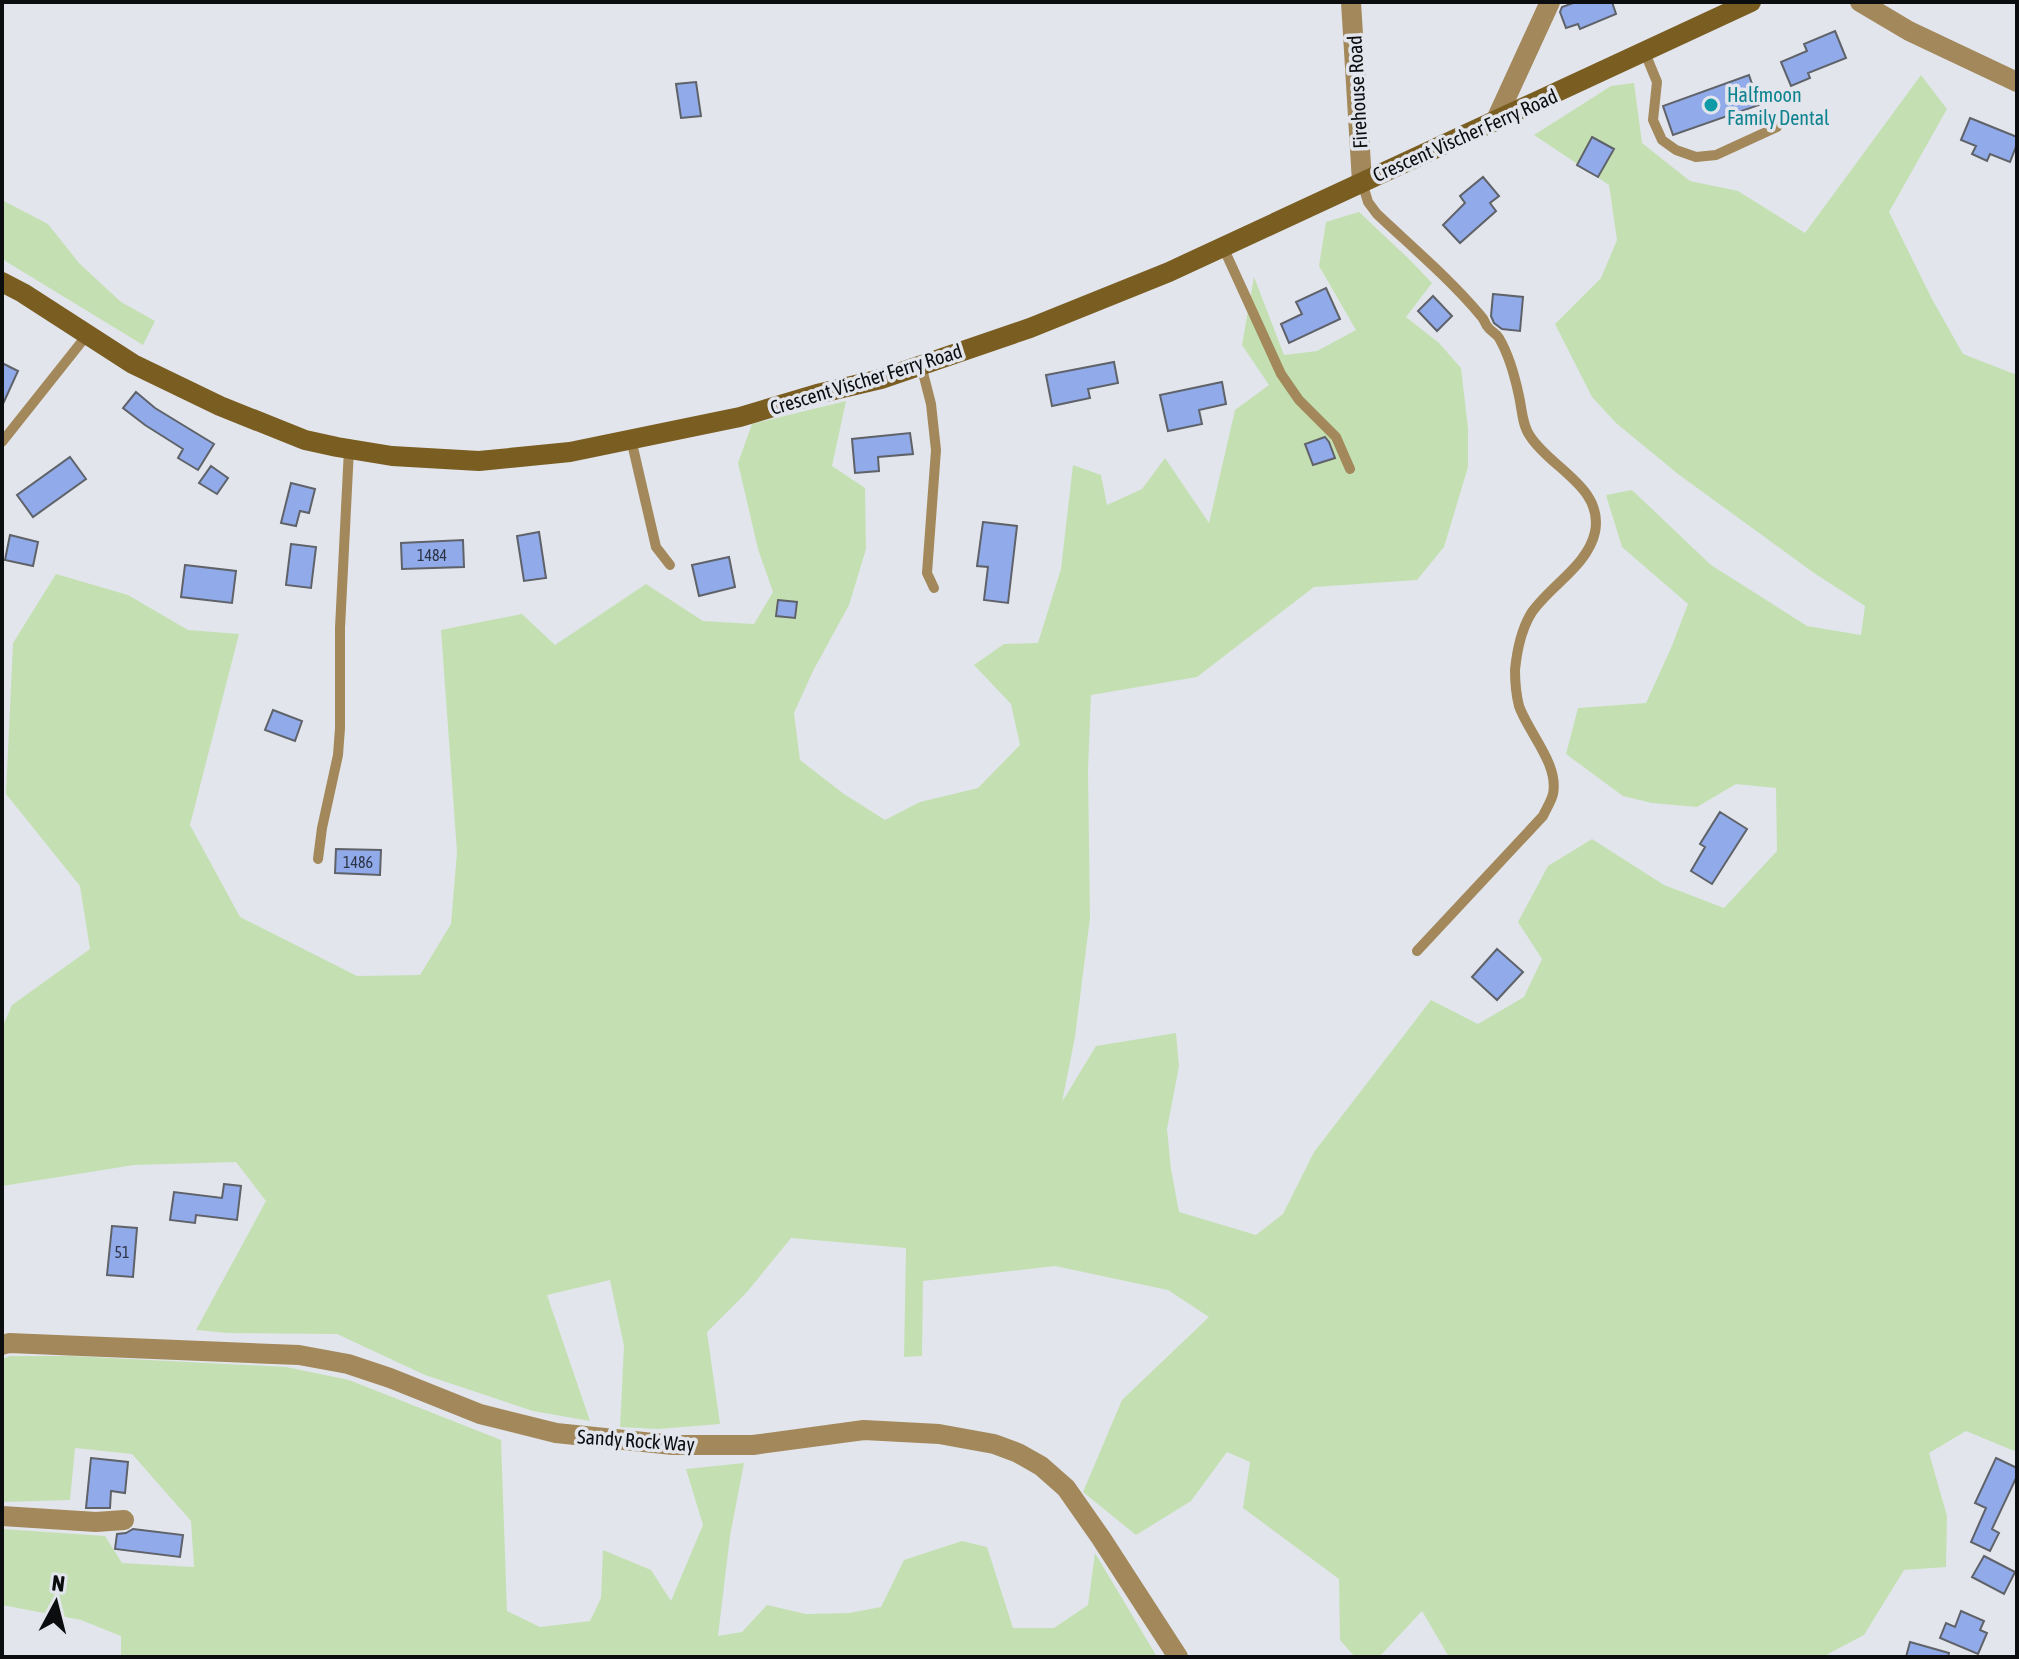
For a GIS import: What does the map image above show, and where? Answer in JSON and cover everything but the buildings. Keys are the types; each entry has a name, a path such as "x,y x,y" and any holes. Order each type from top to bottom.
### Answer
{"main road":[{"name":"Crescent Vischer Ferry Road","path":"2,282 133,364 220,406 305,440 392,456 479,461 570,452 740,417 881,379 1044,322 1169,272 1751,2"}],"street":[{"name":"Firehouse Road","path":"1351,2 1362,182"},
{"path":"1495,122 1550,2"},
{"path":"1860,2 1909,31 2017,82"},
{"name":"Sandy Rock Way","path":"2,1345 299,1355 348,1364 480,1414 556,1433 673,1445 753,1445 864,1430 939,1434 994,1444 1041,1466 1066,1488 1178,1657"},
{"path":"2,1516 96,1522 124,1520"}],"lane":[{"path":"1645,53 1657,82 1653,120 1662,140 1676,150 1696,157 1716,155 1777,127"},
{"path":"1362,182 1368,202 1377,214 1463,296 1498,336 1514,376 1528,435 1577,483 1589,497 1595,513 1595,533 1590,545 1533,612 1523,630 1518,651 1515,671 1519,706 1550,763 1552,796 1543,816 1417,951"},
{"path":"1223,247 1281,374 1299,400 1336,437 1350,469"},
{"path":"2,442 87,335"},
{"path":"921,365 931,404 936,450 927,573 934,588"},
{"path":"631,439 656,547 670,565"},
{"path":"318,859 338,755 340,628 349,449"}],"green space":[{"path":"1921,75 1947,109 1889,212 1963,354 2017,375 2017,1452 1966,1431 1929,1453 1947,1516 1946,1567 1904,1570 1864,1635 1828,1654 1828,1657 1449,1657 1422,1611 1379,1657 1355,1657 1340,1640 1339,1579 1243,1508 1250,1462 1227,1452 1191,1501 1136,1535 1083,1492 1122,1400 1209,1317 1168,1290 1055,1266 923,1281 922,1356 904,1357 906,1248 791,1238 747,1292 707,1332 720,1424 658,1429 620,1427 624,1346 610,1280 547,1295 590,1421 533,1411 425,1375 337,1334 196,1330 266,1201 236,1162 134,1165 2,1186 2,1028 12,1005 90,949 80,886 6,794 13,643 56,574 128,595 188,630 239,634 190,825 240,917 357,976 420,975 451,924 457,852 441,630 522,614 555,645 646,584 703,621 754,624 773,592 758,549 738,463 752,424 846,401 832,466 865,488 866,549 849,605 794,713 800,760 844,794 885,820 920,802 978,788 1020,745 1011,704 974,665 1004,644 1038,643 1061,569 1073,465 1101,475 1107,505 1142,489 1165,458 1209,523 1235,410 1269,385 1242,345 1254,277 1284,355 1317,351 1356,330 1319,266 1326,222 1359,212 1432,283 1406,317 1439,343 1461,368 1468,428 1468,467 1444,547 1417,580 1314,587 1197,677 1091,695 1088,770 1090,918 1075,1037 1062,1102 1096,1046 1176,1033 1179,1066 1167,1129 1179,1212 1256,1235 1283,1214 1314,1152 1431,1000 1478,1024 1524,997 1542,959 1518,922 1548,866 1592,839 1664,885 1724,908 1777,851 1776,788 1736,784 1697,807 1652,803 1623,796 1566,754 1578,708 1646,703 1688,604 1622,547 1606,495 1632,490 1711,565 1807,626 1861,635 1865,606 1814,573 1678,474 1616,423 1592,397 1555,324 1601,278 1617,240 1609,185 1534,135 1611,86 1634,83 1642,143 1690,181 1738,191 1805,233"},
{"path":"2,200 48,224 79,263 121,302 155,321 143,345 2,259"},
{"path":"10,1356 71,1356 286,1367 349,1380 501,1440 507,1611 540,1627 590,1621 601,1598 603,1550 651,1570 671,1601 703,1525 686,1469 744,1463 730,1536 718,1636 742,1632 767,1605 806,1614 849,1613 881,1607 904,1560 962,1541 987,1547 1013,1628 1054,1628 1088,1605 1095,1553 1157,1657 121,1657 121,1636 81,1620 2,1605 2,1529 105,1536 122,1563 194,1567 191,1521 132,1454 75,1448 70,1500 2,1502 2,1359"}],"place":[{"name":"Halfmoon Family Dental","path":"1711,105"}]}
